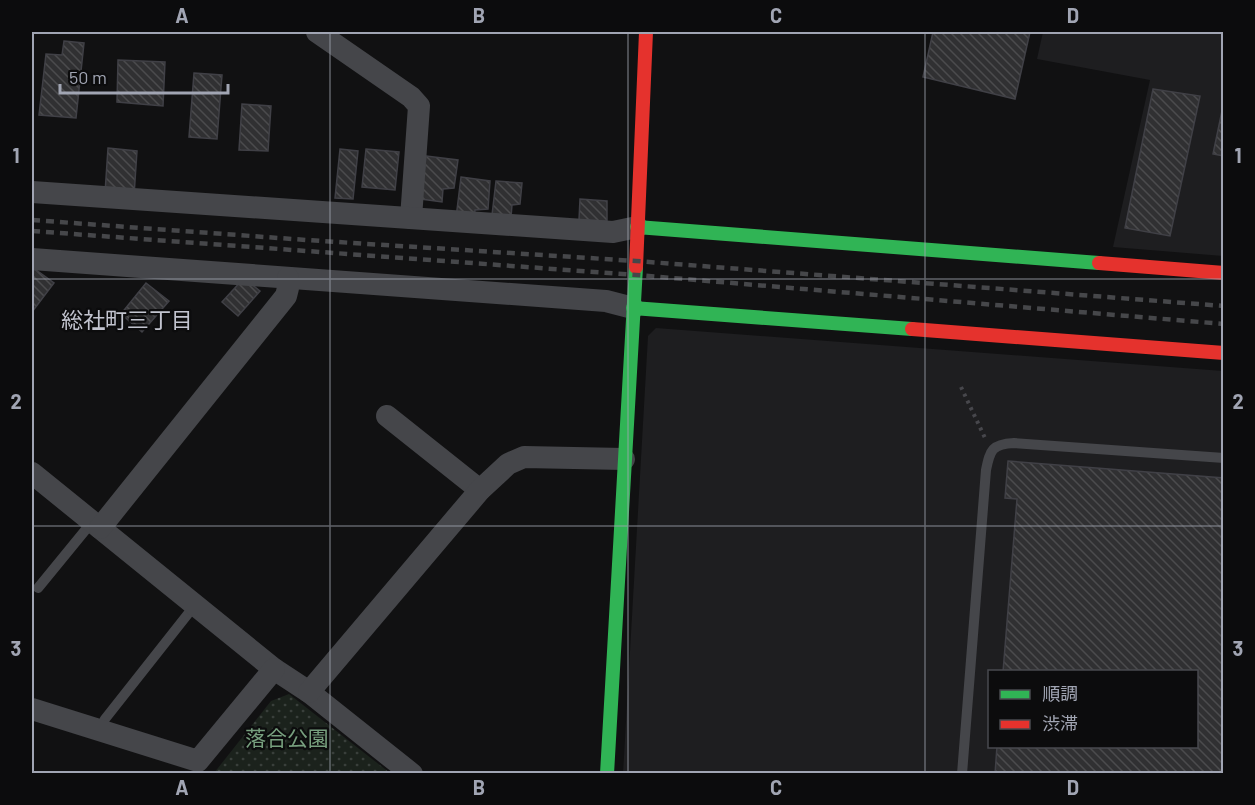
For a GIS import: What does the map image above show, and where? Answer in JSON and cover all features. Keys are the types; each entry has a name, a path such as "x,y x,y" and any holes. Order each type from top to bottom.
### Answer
{"street":[{"path":"317,32 417,102 419,106 411,218"},
{"path":"607,774 646,32"},
{"path":"32,192 613,232 637,227 1224,273"},
{"path":"32,259 606,301 633,308 1224,353"},
{"path":"96,525 286,296 288,278"},
{"path":"387,416 480,490"},
{"path":"309,692 480,490 508,464 524,457 624,459"},
{"path":"32,473 274,669 309,692 412,774"},
{"path":"32,709 198,761 274,669"}],"lane":[{"path":"962,774 986,471 990,453 995,446 1001,443 1014,443 1224,458"},
{"path":"38,588 96,525"},
{"path":"99,730 105,718 195,605"}],"path":[{"path":"961,387 982,433 995,446"}],"shaded area":[{"path":"1043,32 1223,32 1223,256 1113,247 1150,80 1037,59"},
{"path":"656,328 1223,371 1223,773 623,774 648,336"}],"green space":[{"name":"落合公園","path":"289,694 390,773 214,773 271,701"}],"building":[{"path":"933,32 1030,32 1015,99 923,77"},
{"path":"64,41 84,43 76,118 39,115 46,54 62,55"},
{"path":"118,60 165,62 163,106 117,102"},
{"path":"194,73 222,75 217,139 189,137"},
{"path":"1153,89 1200,96 1170,236 1125,228"},
{"path":"242,104 271,106 268,151 239,150"},
{"path":"1224,106 1224,156 1213,154"},
{"path":"108,148 137,151 134,196 105,193"},
{"path":"340,149 358,151 353,199 335,198"},
{"path":"366,149 399,152 395,190 362,187"},
{"path":"426,156 458,160 454,188 443,189 442,202 421,199"},
{"path":"461,177 490,181 488,209 475,210 474,220 456,218"},
{"path":"496,181 522,183 520,204 512,205 511,217 492,215"},
{"path":"580,199 607,201 607,221 579,220"},
{"path":"32,269 54,283 32,312"},
{"path":"244,278 260,291 238,316 222,302"},
{"path":"146,283 169,301 142,332 121,314"},
{"path":"1008,461 1224,478 1224,774 995,774 997,748 1198,748 1198,670 1003,670 1017,499 1005,498"}],"railway":[{"path":"32,220 636,261 1224,306"},
{"path":"32,231 636,275 1224,324"}],"traffic: fast":[{"path":"637,227 1099,263"},
{"path":"607,774 636,267"},
{"path":"633,308 912,329"}],"traffic: jam":[{"path":"636,267 646,32"},
{"path":"1099,263 1224,273"},
{"path":"912,329 1224,353"}],"district":[{"name":"総社町三丁目","path":"127,320"}]}
